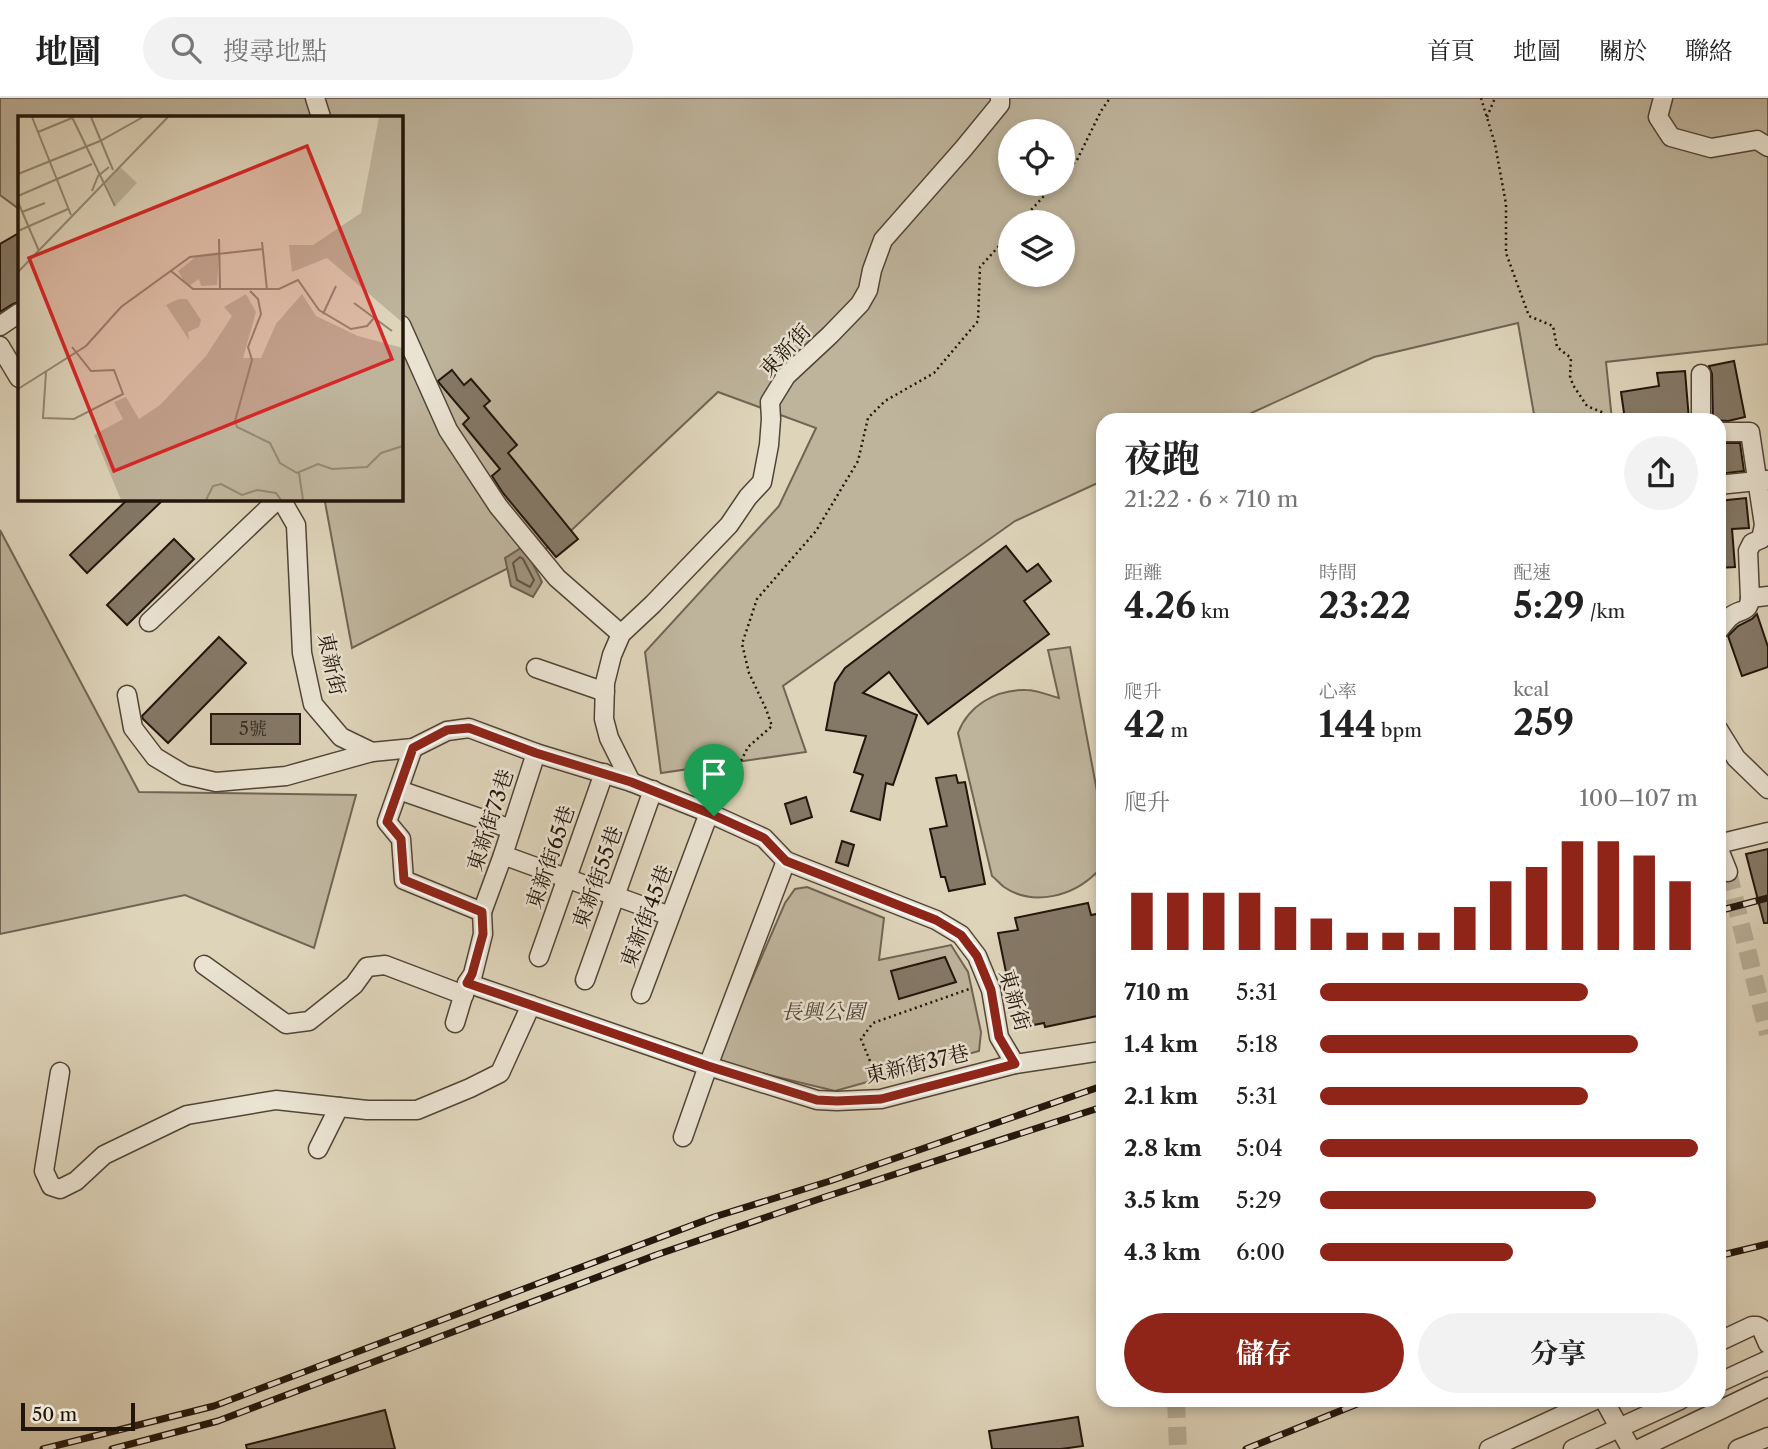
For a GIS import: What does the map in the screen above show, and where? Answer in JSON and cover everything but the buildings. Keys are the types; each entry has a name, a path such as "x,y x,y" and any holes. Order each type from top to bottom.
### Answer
{"street":[{"path":"315,98 321,116"},
{"name":"東新街","path":"631,782 609,738 604,719 605,683 621,634 729,524 762,482 770,432 770,402 786,376 860,304 868,290 883,240 964,148 1000,104 1000,98"},
{"path":"1663,98 1658,117 1671,136 1711,148 1757,140 1768,147"},
{"path":"0,326 18,314"},
{"path":"402,327 448,430 498,506 557,578 621,634"},
{"path":"10,354 18,375"},
{"path":"1701,374 1701,413"},
{"path":"1726,432 1750,432 1762,481 1764,525 1761,539 1752,543 1748,551 1759,597 1745,610 1736,612 1726,621"},
{"path":"1726,484 1762,481"},
{"path":"149,622 279,500"},
{"name":"東新街","path":"281,500 296,525 302,653 313,704 341,737 372,752 413,748 447,730 469,728 536,753 631,782 711,814 764,838 786,861 936,920 961,935 977,956 991,990 999,1037 1015,1064 1096,1052"},
{"path":"536,668 605,692"},
{"path":"127,695 133,728 155,757 185,775 216,782 286,776 372,752"},
{"path":"1726,742 1736,758 1768,789"},
{"path":"413,748 387,822 401,839 404,880 482,912"},
{"name":"東新街73巷","path":"455,1023 483,934 482,912 536,753"},
{"name":"東新街65巷","path":"539,957 604,773"},
{"path":"399,790 511,829"},
{"name":"東新街55巷","path":"585,980 653,790"},
{"name":"東新街45巷","path":"641,995 711,814"},
{"path":"1726,844 1768,832"},
{"path":"503,855 670,916"},
{"path":"683,1137 786,861"},
{"name":"東新街37巷","path":"204,965 286,1024 309,1021 354,985 367,967 385,965 531,1005 817,1100 881,1099 1015,1064"},
{"path":"60,1072 44,1171 51,1186 60,1189 76,1181 104,1155 187,1115 276,1100 367,1110 417,1110 500,1073 531,1005"},
{"path":"318,1149 339,1107"},
{"path":"1726,1338 1757,1326 1762,1328 1768,1344"},
{"path":"1726,1379 1768,1360"},
{"path":"1640,1449 1768,1387"},
{"path":"1489,1449 1580,1407"},
{"path":"1608,1407 1631,1449"},
{"path":"1573,1449 1664,1407"},
{"path":"1738,1449 1768,1437"}],"path":[{"path":"1075,162 1110,98"},
{"path":"1480,98 1495,144 1506,204 1506,253 1529,316 1553,326 1557,347 1571,358 1570,376 1573,385 1587,407 1604,413"},
{"path":"1487,117 1495,98"},
{"path":"1031,210 1044,196"},
{"path":"711,814 748,747 772,726 749,673 742,644 757,599 816,531 858,461 869,418 885,401 934,373 978,321 980,267 998,247"},
{"path":"872,1066 861,1039 873,1023 972,988"}],"green space":[{"path":"0,98 1768,98 1768,344 1606,362 1611,413 1534,413 1518,323 1374,357 1251,413 1096,413 1096,484 1015,521 783,686 806,752 661,773 645,652 779,506 816,428 718,392 559,542 352,648 323,500 402,500 402,116 18,116 18,208 0,195"},
{"path":"0,530 139,792 356,795 314,948 185,895 0,934"},
{"path":"1070,647 1096,786 1096,873 1076,888 1040,897 1015,893 992,876 958,733 976,707 1004,692 1030,690 1059,698 1048,650"},
{"name":"長興公園","path":"807,887 884,918 879,960 951,945 968,972 981,1032 979,1051 835,1091 716,1062 785,903 795,889"}],"water":[{"path":"524,546 542,582 533,597 511,586 505,558"}],"tunnel":[{"path":"1728,872 1768,1034"},
{"path":"1176,1407 1178,1449"}],"railway":[{"path":"1726,909 1768,898"},
{"path":"43,1449 214,1406 714,1217 830,1181 1096,1088"},
{"path":"112,1449 218,1421 656,1255 1096,1109"},
{"path":"1726,1254 1768,1244"},
{"path":"1246,1449 1350,1407"}],"route":[{"path":"469,728 536,753 631,782 714,816 764,838 786,861 936,920 961,935 977,956 991,990 999,1037 1015,1064 881,1099 817,1100 708,1066 467,983 483,934 482,912 404,880 401,839 387,822 413,748 447,730 469,728"}]}
